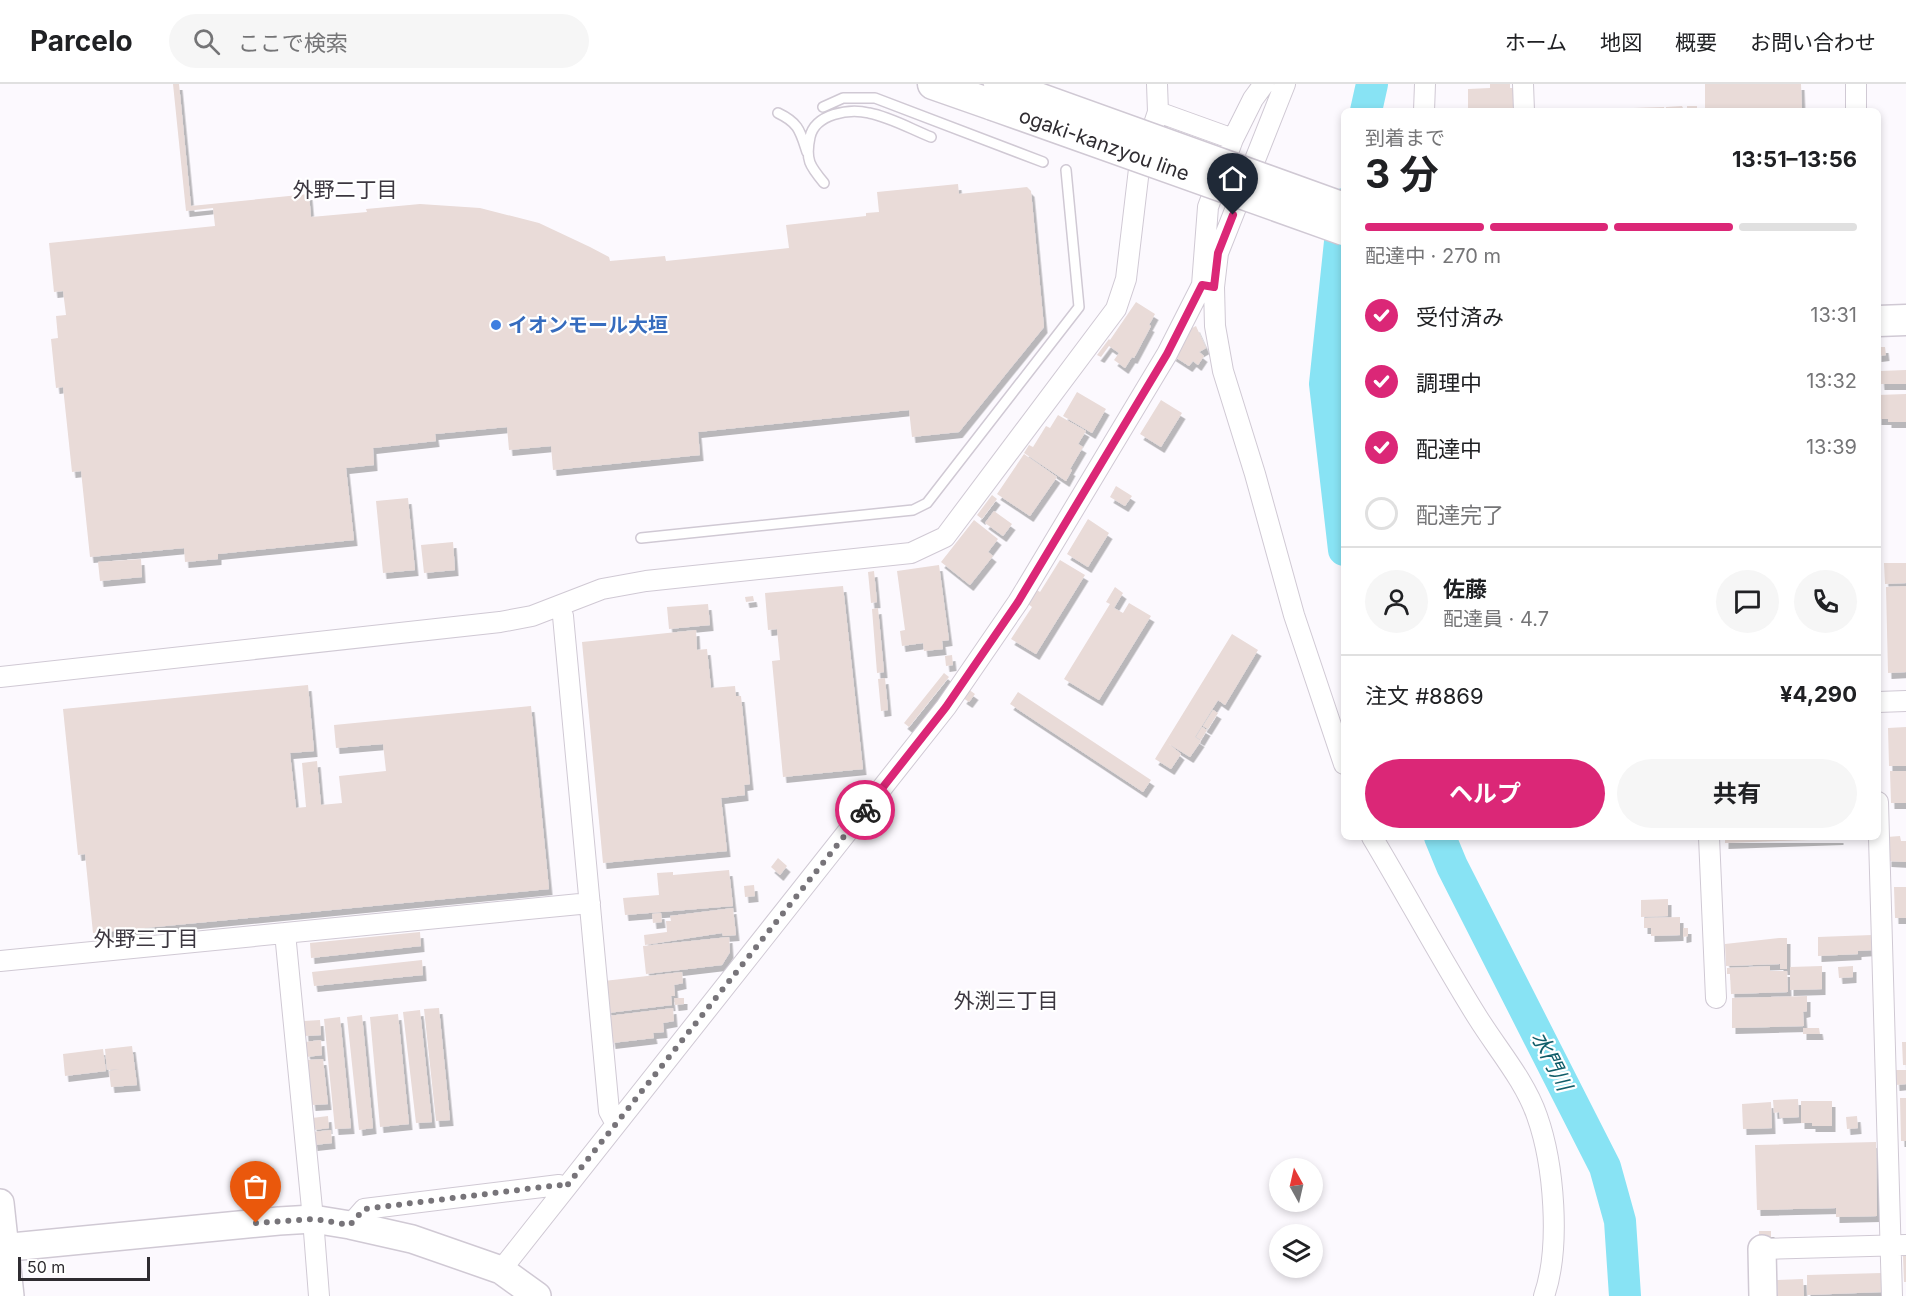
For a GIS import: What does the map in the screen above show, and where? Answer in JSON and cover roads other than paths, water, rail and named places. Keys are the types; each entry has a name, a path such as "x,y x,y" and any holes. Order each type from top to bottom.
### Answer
{"main road":[{"name":"ogaki-kanzyou line","path":"933,84 996,95 1341,207"},
{"name":"ogaki-kanzyou line","path":"996,95 1341,229"},
{"path":"1881,301 1906,300"},
{"path":"1881,321 1906,320"}],"street":[{"path":"0,676 500,622 532,616 602,589 646,581 911,553 945,537 1116,309 1126,279 1139,169 1158,112 1157,84"},
{"path":"1264,84 1253,99 1233,139 1208,207 1208,286 1223,371 1255,474 1294,615 1341,755"},
{"path":"501,1270 946,707 1030,582 1208,286 1218,253 1285,84"},
{"path":"1424,108 1425,84"},
{"path":"1523,84 1524,108"},
{"path":"1856,84 1856,108"},
{"path":"1158,112 1233,139"},
{"path":"558,606 563,616 609,1111 616,1125"},
{"path":"1881,702 1906,701"},
{"path":"1374,840 1537,1115 1550,1166 1554,1240 1544,1296"},
{"path":"1709,840 1716,998"},
{"path":"1880,840 1898,1246 1892,1296"},
{"path":"0,961 590,903"},
{"path":"285,933 314,1219 319,1296"},
{"path":"350,1225 364,1209 559,1185 565,1188"},
{"path":"0,1203 2,1247 10,1296"},
{"path":"2,1247 314,1219 412,1239 501,1270 537,1296"},
{"path":"1763,1296 1762,1249 1898,1246"}],"lane":[{"path":"823,107 843,98 875,98 1043,162"},
{"path":"807,152 811,132 824,119 843,112 869,113 931,137"},
{"path":"778,113 791,119 799,128 811,167 824,183"},
{"path":"641,538 913,510 927,503 1079,307 1066,170"}],"waterway":[{"name":"水門川","path":"1367,108 1372,84"},
{"name":"水門川","path":"1341,232 1325,384 1341,524"},
{"name":"水門川","path":"1441,840 1452,866 1605,1167 1620,1221 1625,1296"}],"place":[{"name":"イオンモール大垣","path":"496,325"}],"district":[{"name":"外野二丁目","path":"345,189"},
{"name":"外野三丁目","path":"146,938"},
{"name":"外渕三丁目","path":"1006,1000"}]}
